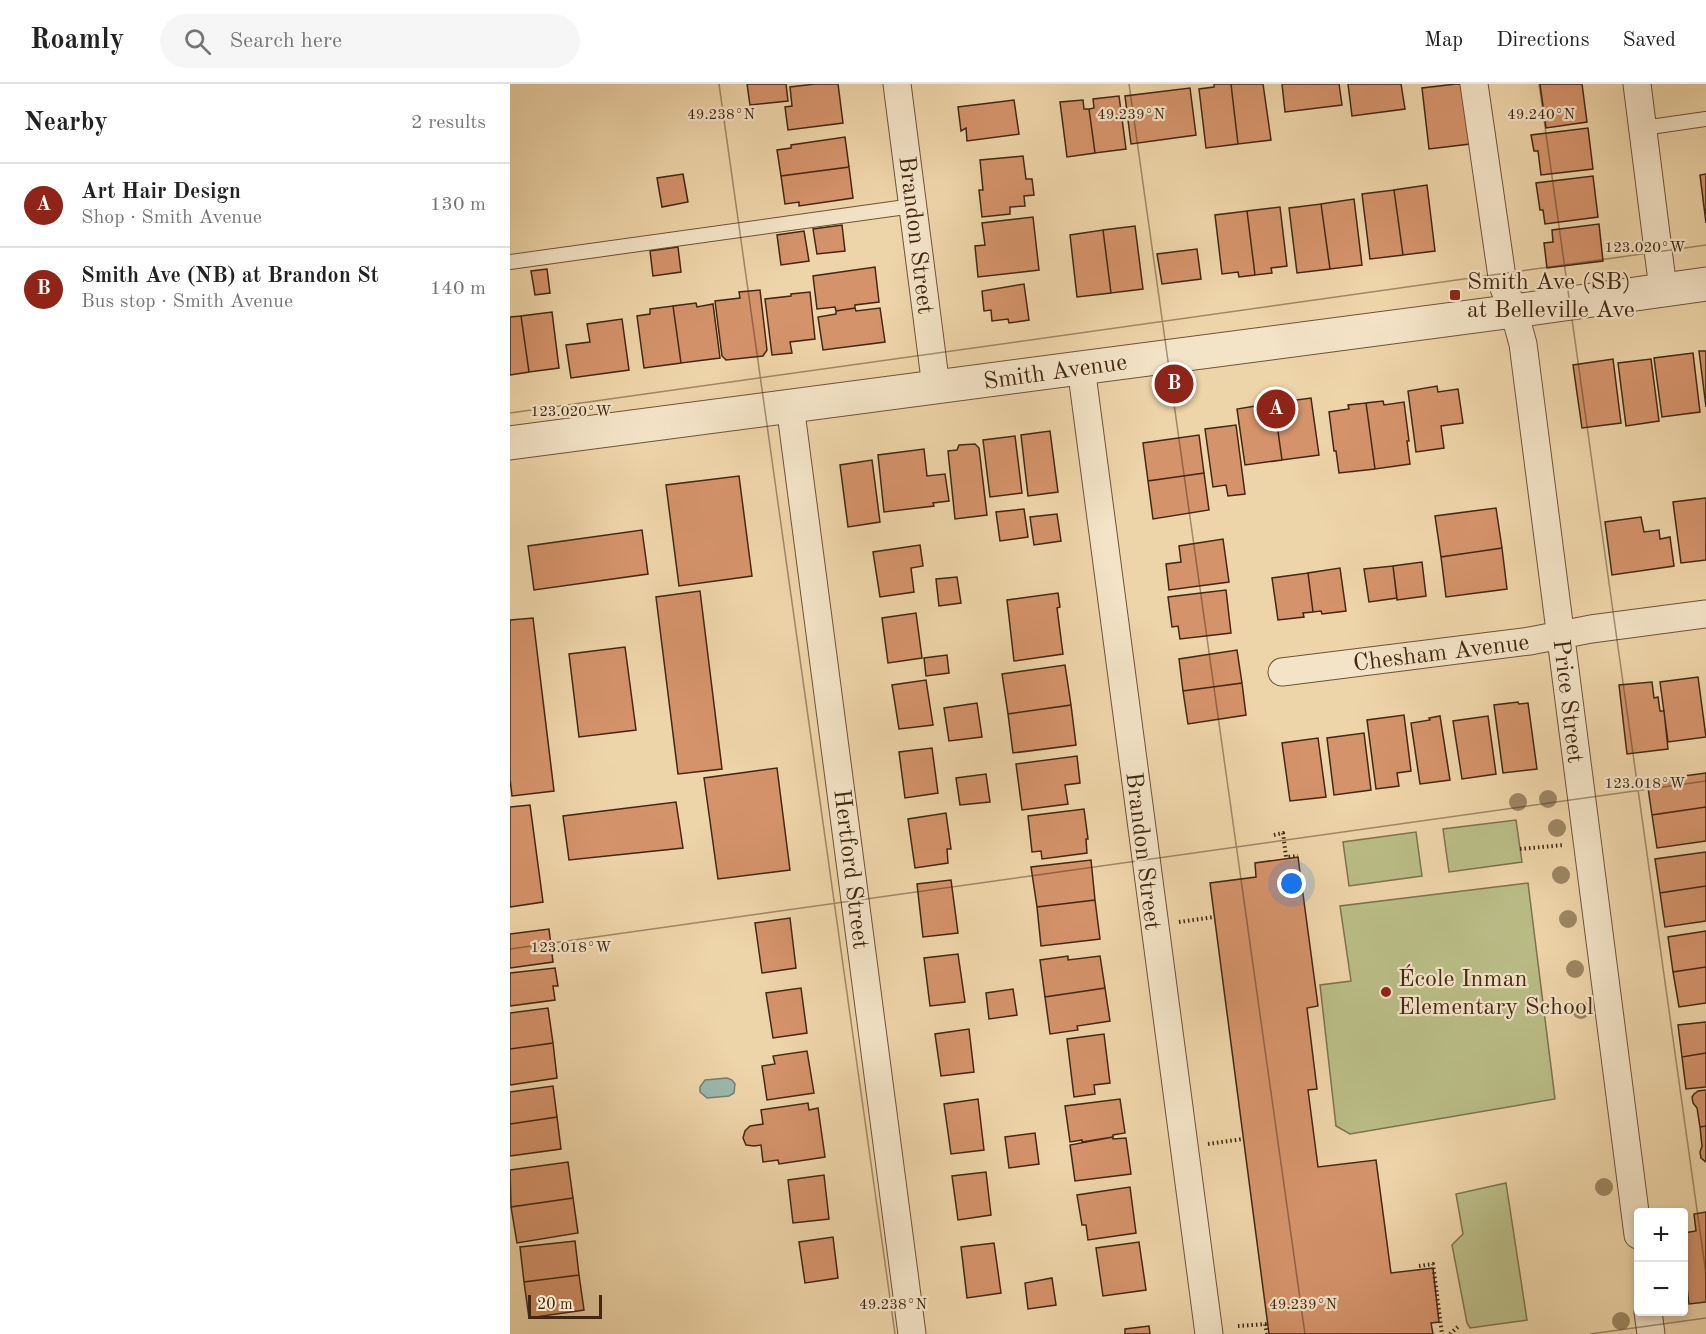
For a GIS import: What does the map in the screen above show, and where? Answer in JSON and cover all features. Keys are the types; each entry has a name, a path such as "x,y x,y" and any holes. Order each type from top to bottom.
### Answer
{"street":[{"name":"Brandon Street","path":"897,84 936,387"},
{"name":"Price Street","path":"1474,84 1504,288 1514,311 1523,344 1635,1208"},
{"path":"1637,84 1663,290"},
{"name":"Smith Avenue","path":"510,442 1706,284"},
{"name":"Brandon Street","path":"1081,367 1209,1334"},
{"name":"Hertford Street","path":"790,405 912,1334"},
{"name":"Chesham Avenue","path":"1282,672 1530,641 1591,629 1706,614"},
{"path":"1649,1316 1651,1334"}],"lane":[{"path":"1642,128 1706,120"},
{"path":"510,262 913,206"}],"path":[{"path":"1274,834 1283,833 1286,857 1298,856"},
{"path":"1520,849 1569,845"},
{"path":"1174,923 1214,917"},
{"path":"1183,1147 1243,1139"},
{"path":"1419,1266 1433,1264 1442,1334"},
{"path":"1238,1326 1266,1324 1267,1334"},
{"path":"1450,1334 1460,1325"}],"green space":[{"path":"1516,820 1522,862 1449,872 1443,829"},
{"path":"1416,832 1422,876 1349,886 1343,842"},
{"path":"1528,883 1555,1099 1350,1134 1336,1126 1320,985 1351,981 1340,906"},
{"path":"1506,1183 1527,1320 1470,1328 1467,1323 1452,1245 1463,1234 1456,1194"}],"water":[{"path":"727,1078 735,1084 734,1093 729,1096 707,1098 700,1092 700,1087 705,1080"}],"building":[{"path":"747,84 786,84 788,101 750,105"},
{"path":"838,84 843,123 788,130 785,107 792,106 790,87"},
{"path":"1214,84 1231,84 1238,144 1206,148 1199,89 1214,87"},
{"path":"1231,84 1263,84 1271,140 1238,144"},
{"path":"1282,84 1339,84 1342,105 1285,112"},
{"path":"1348,84 1401,84 1405,109 1352,116"},
{"path":"1463,84 1470,144 1429,149 1422,88"},
{"path":"1540,84 1582,84 1587,122 1546,128"},
{"path":"1190,88 1196,135 1131,144 1125,96"},
{"path":"1119,96 1126,149 1095,153 1089,109 1094,108 1093,99"},
{"path":"1014,100 1019,134 967,141 966,128 961,131 958,107"},
{"path":"1083,100 1084,109 1089,109 1095,153 1067,157 1060,102"},
{"path":"1588,128 1593,169 1541,175 1538,151 1534,151 1531,135"},
{"path":"845,137 849,167 781,176 777,150 791,148 791,145"},
{"path":"1023,156 1026,179 1032,179 1034,195 1024,196 1025,206 1010,207 1010,214 982,217 979,190 983,190 980,160"},
{"path":"849,167 853,198 799,206 799,202 785,204 781,176"},
{"path":"683,174 688,202 662,207 657,178"},
{"path":"1706,174 1706,223 1700,175"},
{"path":"1593,176 1598,217 1545,224 1543,210 1540,210 1536,183"},
{"path":"1427,185 1435,251 1403,255 1394,190"},
{"path":"1394,190 1403,255 1370,259 1362,194"},
{"path":"1354,199 1362,265 1330,269 1321,204"},
{"path":"1321,204 1330,269 1297,273 1289,208"},
{"path":"1280,207 1287,266 1271,268 1272,273 1255,275 1247,211"},
{"path":"1247,211 1255,275 1239,277 1238,272 1222,274 1215,215"},
{"path":"1033,217 1039,270 978,277 975,246 985,245 982,223"},
{"path":"1599,224 1603,261 1547,268 1544,243 1553,242 1552,230"},
{"path":"842,225 845,251 817,254 813,229"},
{"path":"1135,226 1143,289 1111,293 1103,230"},
{"path":"1103,230 1111,293 1077,297 1070,235"},
{"path":"804,231 809,261 781,265 777,235"},
{"path":"678,247 681,272 653,276 650,251"},
{"path":"1197,249 1201,279 1162,284 1157,254"},
{"path":"875,267 879,302 855,305 855,308 836,311 835,307 817,309 813,276"},
{"path":"547,269 550,293 535,295 531,271"},
{"path":"1024,284 1029,320 1009,323 1008,319 992,321 991,310 984,311 982,291"},
{"path":"760,290 767,350 763,356 726,360 722,356 715,301 740,298 739,292"},
{"path":"810,292 815,339 790,342 792,353 772,355 765,299"},
{"path":"696,303 697,307 713,304 720,358 681,363 673,306"},
{"path":"673,306 681,363 644,368 637,316 650,314 650,309"},
{"path":"855,308 856,311 880,308 885,342 823,350 818,317"},
{"path":"552,312 559,368 529,372 521,316"},
{"path":"521,316 529,372 510,375 510,317"},
{"path":"622,319 629,370 571,378 566,345 590,342 587,324"},
{"path":"1699,351 1706,351 1706,407"},
{"path":"1693,353 1700,412 1662,417 1654,358"},
{"path":"1613,359 1621,423 1582,428 1573,365"},
{"path":"1651,359 1659,421 1626,426 1618,363"},
{"path":"1437,386 1438,392 1458,389 1463,423 1441,426 1444,448 1416,452 1408,391"},
{"path":"1311,398 1319,455 1282,460 1274,403"},
{"path":"1383,401 1384,405 1404,402 1410,464 1375,469 1366,403"},
{"path":"1274,403 1282,460 1245,465 1237,409"},
{"path":"1366,403 1375,469 1339,473 1329,412 1349,409 1348,405"},
{"path":"1236,425 1245,494 1228,496 1226,485 1213,487 1205,429"},
{"path":"1050,431 1058,492 1028,496 1021,435"},
{"path":"1199,435 1204,473 1148,481 1143,443"},
{"path":"1015,436 1022,493 990,497 983,440"},
{"path":"975,444 979,448 987,515 955,519 948,451 957,450 959,445"},
{"path":"924,449 927,476 945,474 949,501 933,503 934,506 884,512 878,455"},
{"path":"872,460 880,522 848,527 840,465"},
{"path":"1204,473 1209,510 1153,519 1148,481"},
{"path":"739,476 752,576 679,586 666,485"},
{"path":"1706,498 1706,560 1681,563 1673,502"},
{"path":"1496,508 1502,548 1441,557 1435,516"},
{"path":"1024,509 1028,537 1000,541 996,512"},
{"path":"1057,514 1061,541 1034,545 1030,517"},
{"path":"1641,517 1644,532 1659,530 1660,539 1670,537 1674,566 1612,575 1605,522"},
{"path":"642,530 648,574 534,590 528,546"},
{"path":"1223,539 1229,582 1169,590 1166,564 1181,562 1179,546"},
{"path":"920,545 923,566 911,568 914,592 880,597 873,552"},
{"path":"1502,548 1507,589 1446,597 1441,557"},
{"path":"1422,562 1426,596 1397,600 1393,566"},
{"path":"1393,566 1397,598 1369,602 1364,569"},
{"path":"1340,568 1346,611 1322,614 1321,611 1313,612 1308,573"},
{"path":"1308,573 1313,612 1303,613 1304,617 1278,620 1272,578"},
{"path":"957,577 961,603 939,606 936,579"},
{"path":"1226,590 1231,633 1180,639 1178,626 1172,627 1168,597"},
{"path":"700,591 722,769 678,774 656,597"},
{"path":"1058,593 1060,607 1057,608 1063,654 1014,661 1007,600"},
{"path":"916,613 922,658 888,663 882,618"},
{"path":"533,618 554,791 512,796 510,779 510,620"},
{"path":"625,647 636,730 579,737 569,654"},
{"path":"1237,650 1242,683 1183,691 1179,659"},
{"path":"947,655 949,673 926,676 924,658"},
{"path":"1065,665 1071,705 1008,714 1002,674"},
{"path":"1698,677 1706,737 1668,742 1660,682"},
{"path":"926,680 933,725 899,729 892,685"},
{"path":"1652,682 1654,698 1658,697 1660,711 1664,711 1668,749 1627,754 1619,685"},
{"path":"1242,683 1246,715 1188,724 1183,691"},
{"path":"1518,702 1519,704 1528,703 1537,769 1503,773 1494,705"},
{"path":"977,703 982,737 949,741 944,708"},
{"path":"1071,705 1076,745 1013,753 1008,714"},
{"path":"1404,715 1411,771 1397,773 1399,786 1376,789 1367,720"},
{"path":"1440,716 1450,780 1420,784 1411,723"},
{"path":"1488,716 1496,774 1462,779 1453,721"},
{"path":"1364,733 1371,790 1334,795 1327,738"},
{"path":"1318,738 1326,797 1290,801 1282,743"},
{"path":"932,748 938,793 905,798 899,752"},
{"path":"1077,756 1080,783 1065,785 1068,804 1022,810 1016,764"},
{"path":"777,768 790,870 718,879 704,778"},
{"path":"1706,773 1706,807 1652,815 1647,781"},
{"path":"986,774 990,802 960,805 956,778"},
{"path":"676,802 683,848 569,860 563,816"},
{"path":"530,805 543,902 510,907 510,807"},
{"path":"1706,807 1706,841 1657,848 1652,815"},
{"path":"1084,809 1088,839 1086,839 1087,853 1042,859 1041,851 1032,852 1028,816"},
{"path":"946,813 951,849 947,849 948,863 915,868 908,819"},
{"path":"1706,852 1706,886 1660,893 1655,859"},
{"path":"1298,857 1318,1006 1307,1008 1317,1089 1308,1090 1318,1167 1376,1160 1391,1273 1433,1268 1439,1322 1431,1323 1433,1334 1269,1334 1210,883 1256,877 1255,863"},
{"path":"1091,860 1095,900 1037,907 1031,867"},
{"path":"951,880 958,933 923,937 917,884"},
{"path":"1706,886 1706,921 1665,927 1660,893"},
{"path":"1095,900 1100,939 1041,946 1037,907"},
{"path":"790,918 796,968 762,973 755,923"},
{"path":"549,929 553,962 510,968 510,934"},
{"path":"1706,931 1706,967 1673,972 1668,937"},
{"path":"958,954 965,1002 930,1006 924,958"},
{"path":"1068,956 1068,960 1100,956 1105,988 1045,997 1040,960"},
{"path":"1706,967 1706,1003 1679,1007 1673,972"},
{"path":"555,968 558,986 553,986 555,1000 510,1006 510,973"},
{"path":"801,988 807,1033 773,1038 766,993"},
{"path":"1105,988 1110,1021 1077,1026 1078,1030 1050,1034 1045,997"},
{"path":"1013,989 1017,1015 989,1019 986,993"},
{"path":"548,1008 553,1043 510,1049 510,1013"},
{"path":"1706,1022 1706,1053 1682,1057 1678,1025"},
{"path":"969,1029 974,1072 941,1076 935,1034"},
{"path":"1104,1034 1110,1083 1094,1085 1095,1094 1074,1097 1067,1039"},
{"path":"553,1043 557,1078 510,1085 510,1049"},
{"path":"807,1051 814,1093 767,1100 762,1066 775,1064 773,1056"},
{"path":"1706,1053 1706,1087 1686,1089 1682,1057"},
{"path":"553,1086 557,1117 510,1124 510,1092"},
{"path":"1706,1090 1706,1126 1700,1127 1697,1108 1692,1097 1698,1091"},
{"path":"978,1099 984,1150 951,1154 944,1104"},
{"path":"1120,1099 1125,1133 1113,1135 1113,1137 1070,1142 1065,1106"},
{"path":"808,1103 809,1110 818,1108 825,1157 779,1164 778,1160 763,1162 761,1145 746,1145 743,1138 745,1131 750,1126 763,1124 761,1110"},
{"path":"557,1117 561,1149 510,1156 510,1124"},
{"path":"1706,1126 1706,1162 1701,1158 1700,1127"},
{"path":"1035,1133 1039,1164 1009,1168 1005,1137"},
{"path":"1113,1137 1113,1139 1126,1138 1131,1174 1075,1181 1070,1145"},
{"path":"568,1162 573,1198 511,1207 510,1170"},
{"path":"986,1172 991,1215 958,1220 952,1176"},
{"path":"824,1175 829,1219 793,1223 788,1180"},
{"path":"1130,1187 1136,1233 1088,1240 1086,1225 1082,1225 1077,1195"},
{"path":"573,1198 578,1233 517,1243 511,1207"},
{"path":"1706,1212 1706,1302 1689,1304 1688,1232 1696,1231 1694,1214"},
{"path":"833,1237 838,1278 805,1283 799,1242"},
{"path":"575,1241 579,1275 524,1282 520,1247"},
{"path":"1139,1242 1146,1290 1103,1296 1096,1248"},
{"path":"994,1243 1001,1293 967,1298 961,1247"},
{"path":"579,1275 584,1310 529,1318 524,1282"},
{"path":"1052,1278 1056,1305 1028,1309 1025,1283"},
{"path":"1149,1326 1150,1334 1125,1334 1125,1329"}],"place":[{"name":"Smith Ave (SB) at Belleville Ave","path":"1455,295"},
{"name":"Smith Ave (NB) at Brandon St","path":"1174,384"},
{"name":"Art Hair Design","path":"1276,409"},
{"name":"École Inman Elementary School","path":"1386,992"}]}
